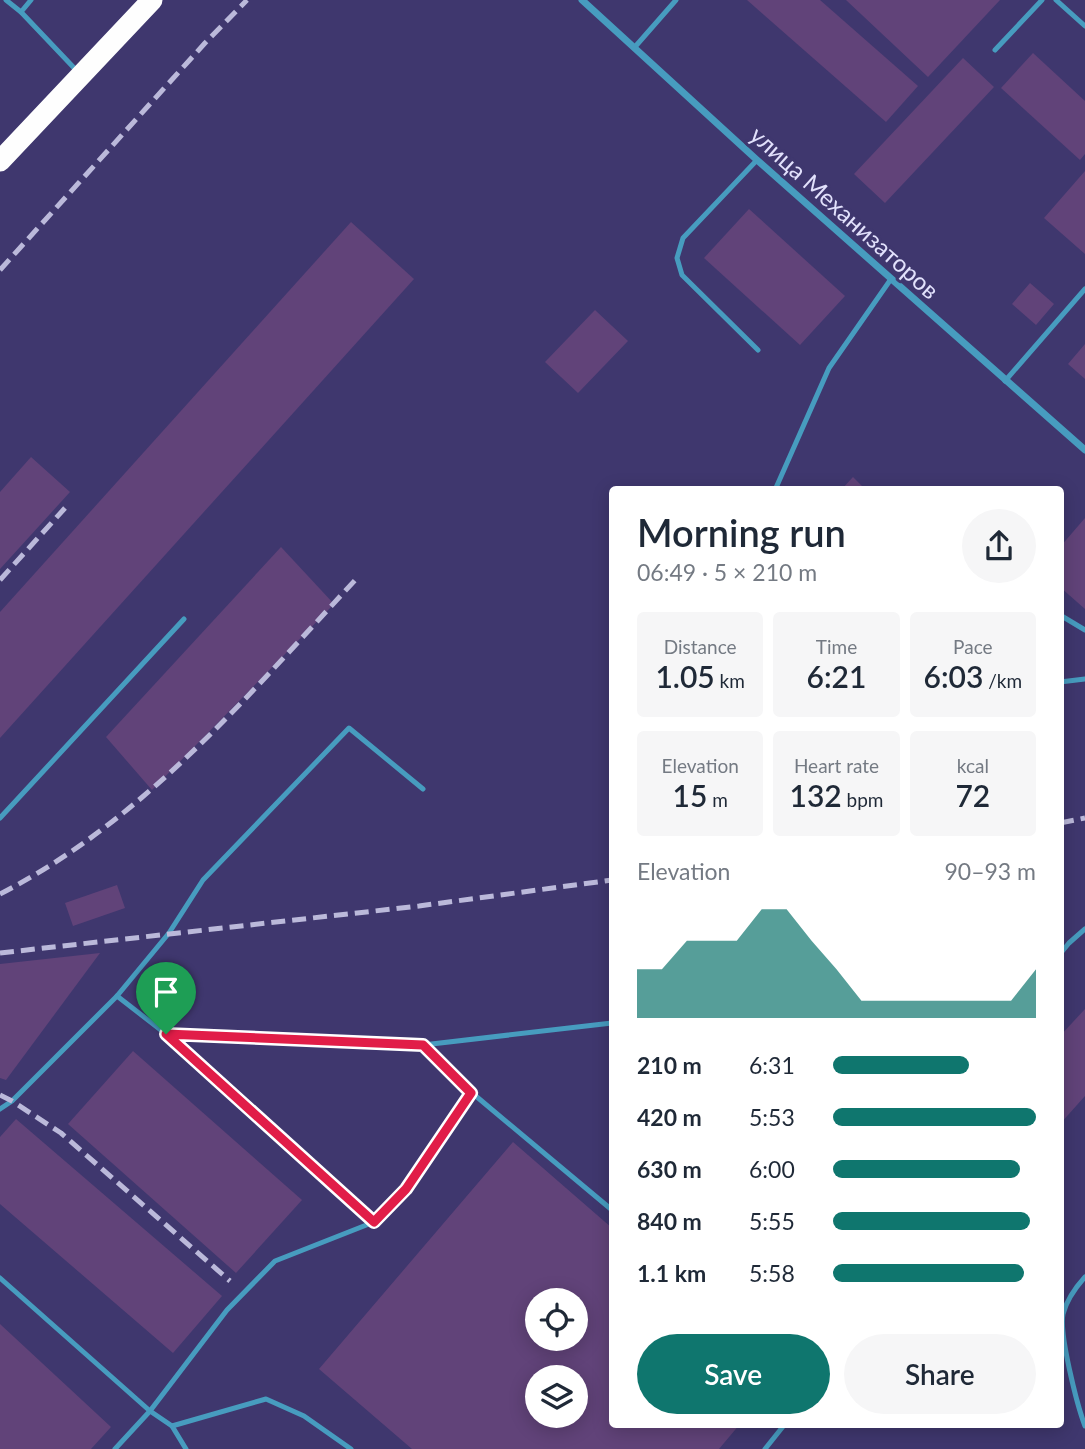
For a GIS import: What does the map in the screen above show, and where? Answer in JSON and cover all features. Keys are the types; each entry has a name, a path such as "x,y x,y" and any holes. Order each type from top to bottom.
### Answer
{"highway":[{"path":"0,161 152,0"}],"street":[{"name":"улица Механизаторов","path":"582,0 1004,381 1085,450"}],"lane":[{"path":"6,0 82,75"},
{"path":"21,12 31,0"},
{"path":"634,48 676,0"},
{"path":"995,50 1042,0"},
{"path":"1056,0 1085,26"},
{"path":"757,160 683,238 677,258 682,275 758,350"},
{"path":"777,486 829,368 891,279"},
{"path":"1004,381 1085,289"},
{"path":"1064,617 1085,630"},
{"path":"0,818 184,620"},
{"path":"1064,682 1085,679"},
{"path":"0,1109 12,1101 117,996 169,933 203,880 349,728 423,789"},
{"path":"1064,949 1085,929"},
{"path":"117,996 166,1034 374,1222"},
{"path":"166,1034 423,1045 609,1023"},
{"path":"423,1045 471,1093 609,1208"},
{"path":"115,1449 150,1410 227,1310 275,1261 374,1222 406,1189 471,1093"},
{"path":"1064,1314 1073,1291 1085,1277"},
{"path":"0,1278 150,1410 172,1426 186,1449"},
{"path":"1064,1328 1066,1352 1085,1426"},
{"path":"172,1426 266,1399 304,1416 351,1449"},
{"path":"765,1449 782,1428"}],"building":[{"path":"747,0 820,0 918,86 886,122"},
{"path":"846,0 1000,0 928,77"},
{"path":"1033,53 1085,101 1085,154 1080,160 1001,88"},
{"path":"963,58 994,87 885,203 854,174"},
{"path":"1085,171 1085,254 1044,218"},
{"path":"749,209 845,296 800,345 704,258"},
{"path":"351,222 414,279 0,738 0,612"},
{"path":"1030,283 1054,304 1036,325 1012,304"},
{"path":"595,310 628,341 578,393 545,362"},
{"path":"1085,344 1085,379 1068,364"},
{"path":"31,457 70,492 0,569 0,492"},
{"path":"853,477 862,486 845,486"},
{"path":"1085,518 1085,609 1064,591 1064,542"},
{"path":"281,547 334,604 152,790 106,737"},
{"path":"117,885 125,908 73,926 65,903"},
{"path":"100,953 6,1080 0,1078 0,964"},
{"path":"1085,1009 1085,1096 1064,1120 1064,1032"},
{"path":"133,1051 302,1200 236,1273 68,1124"},
{"path":"16,1119 222,1296 173,1353 0,1204 0,1137"},
{"path":"513,1142 609,1225 609,1428 737,1428 719,1449 412,1449 319,1369"},
{"path":"0,1324 111,1427 91,1449 0,1449"}],"railway":[{"path":"0,270 247,0"},
{"path":"0,580 65,508"},
{"path":"0,894 53,864 149,792 236,709 359,576"},
{"path":"1064,822 1085,818"},
{"path":"0,953 419,906 609,880"},
{"path":"0,1095 61,1133 230,1281"}],"route":[{"path":"166,1034 423,1045 471,1093 406,1189 374,1222 166,1034"}]}
